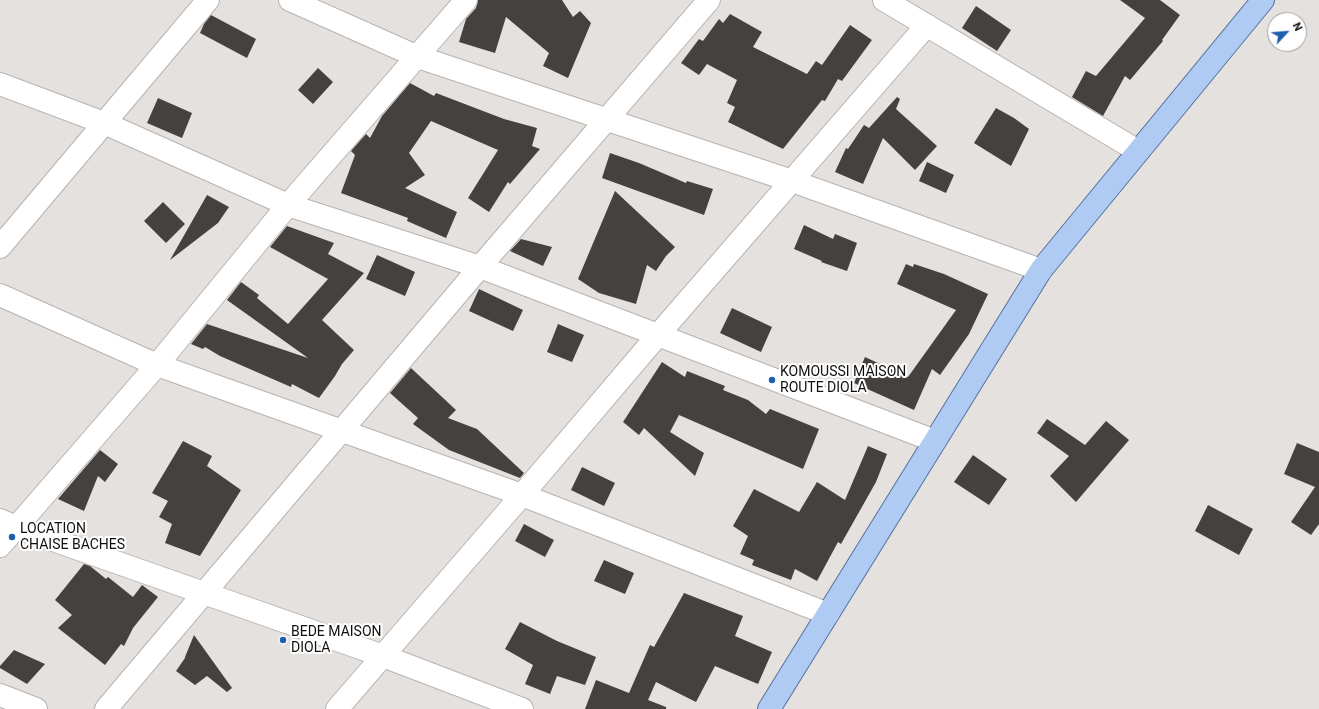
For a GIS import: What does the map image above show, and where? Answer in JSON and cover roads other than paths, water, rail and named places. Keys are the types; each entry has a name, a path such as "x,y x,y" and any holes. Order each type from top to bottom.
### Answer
{"main road":[{"path":"769,709 1041,270 1262,0"}],"street":[{"path":"0,246 208,0"},
{"path":"290,0 418,57 792,181 1041,270"},
{"path":"0,546 8,523 157,365 288,205 466,0"},
{"path":"106,709 343,431 480,267 709,0"},
{"path":"884,0 1138,151"},
{"path":"337,709 926,25"},
{"path":"0,84 104,123 288,205 480,267 935,441"},
{"path":"0,295 157,365 522,495 828,614"},
{"path":"8,523 383,656 522,709"},
{"path":"0,695 36,709"}],"place":[{"name":"KOMOUSSI MAISON ROUTE DIOLA","path":"772,380"},
{"name":"LOCATION CHAISE BACHES","path":"12,537"},
{"name":"BEDE MAISON DIOLA","path":"283,640"}]}
